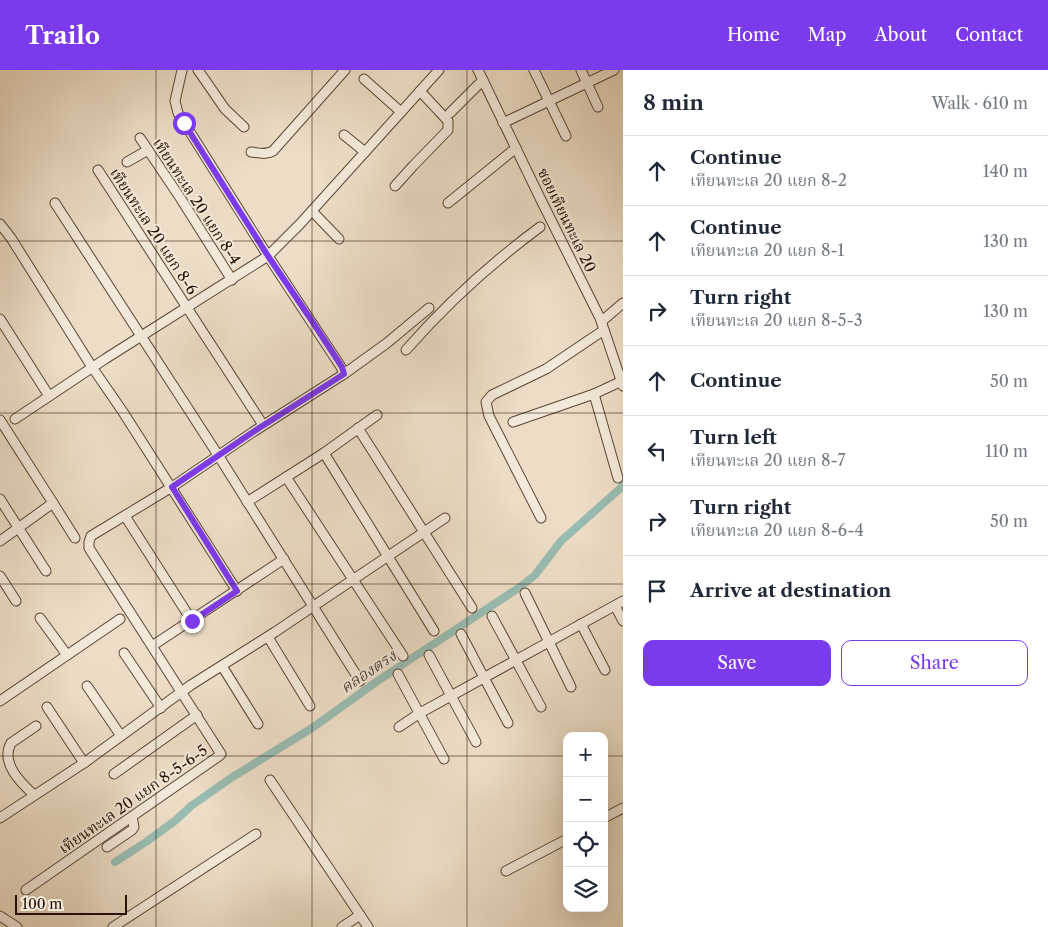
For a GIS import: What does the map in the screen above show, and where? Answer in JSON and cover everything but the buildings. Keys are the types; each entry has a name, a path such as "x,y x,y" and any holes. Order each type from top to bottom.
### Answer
{"street":[{"path":"182,70 175,102 178,112 268,256 342,367 340,376"},
{"path":"198,70 225,109 244,127"},
{"path":"251,152 261,154 274,150 345,70"},
{"path":"16,419 92,367 268,256 312,211 439,70"},
{"path":"534,70 566,136"},
{"path":"581,70 598,108"},
{"path":"503,123 614,70"},
{"path":"450,113 481,73"},
{"name":"ซอยเทียนทะเล 20","path":"481,73 516,148 546,222 603,326 622,383"},
{"path":"364,79 401,112"},
{"path":"395,186 450,126 448,121 420,91"},
{"path":"344,134 365,152"},
{"name":"เทียนทะเล 20 แยก 8-4","path":"140,138 232,280"},
{"path":"448,203 516,148"},
{"path":"127,162 148,150"},
{"name":"เทียนทะเล 20 แยก 8-6","path":"98,170 263,426"},
{"path":"55,203 218,455 360,681"},
{"path":"312,211 340,239"},
{"path":"406,350 456,295 510,249 546,222"},
{"path":"0,224 12,238 92,367 172,487 237,591"},
{"path":"541,518 490,416 486,402 492,395 546,369 603,326 623,303"},
{"path":"192,621 125,516 340,376 387,343 429,308"},
{"path":"0,320 49,396"},
{"path":"513,422 622,383"},
{"path":"594,394 618,478"},
{"path":"247,502 324,453 378,415"},
{"path":"0,420 75,538"},
{"path":"358,428 472,608"},
{"path":"324,453 434,631"},
{"path":"286,477 403,656"},
{"path":"0,499 46,571"},
{"path":"0,541 53,503"},
{"name":"เทียนทะเล 20 แยก 8-5-6-5","path":"26,890 219,756 220,751 90,548 91,536 125,516"},
{"path":"0,818 84,763 182,692 268,637 444,518"},
{"path":"152,646 284,560"},
{"path":"0,576 16,600"},
{"path":"526,593 571,687"},
{"path":"399,726 619,604 623,621"},
{"path":"492,616 541,707"},
{"path":"40,618 67,655"},
{"path":"0,701 120,619"},
{"path":"581,624 605,670"},
{"path":"461,634 508,723"},
{"path":"268,637 310,706"},
{"path":"124,653 161,708"},
{"path":"430,655 476,742"},
{"path":"222,666 258,724"},
{"path":"398,674 444,759"},
{"path":"87,686 121,736"},
{"path":"47,707 84,763"},
{"path":"114,774 197,715"},
{"path":"34,795 9,768 7,757 8,747 11,743 36,726"},
{"path":"270,780 368,927"},
{"path":"608,816 623,808"},
{"path":"107,847 132,830 134,827 132,817"},
{"path":"113,927 256,834"},
{"path":"506,871 563,840"},
{"path":"342,927 360,915"},
{"path":"0,916 17,927"}],"waterway":[{"name":"คลองตรง","path":"115,862 146,842 176,820 191,806 231,778 312,728 379,680 520,587 535,575 561,541 623,486"}],"route":[{"path":"184,123 268,256 344,371 344,374 337,379 253,432 172,487 237,591 192,621"}]}
